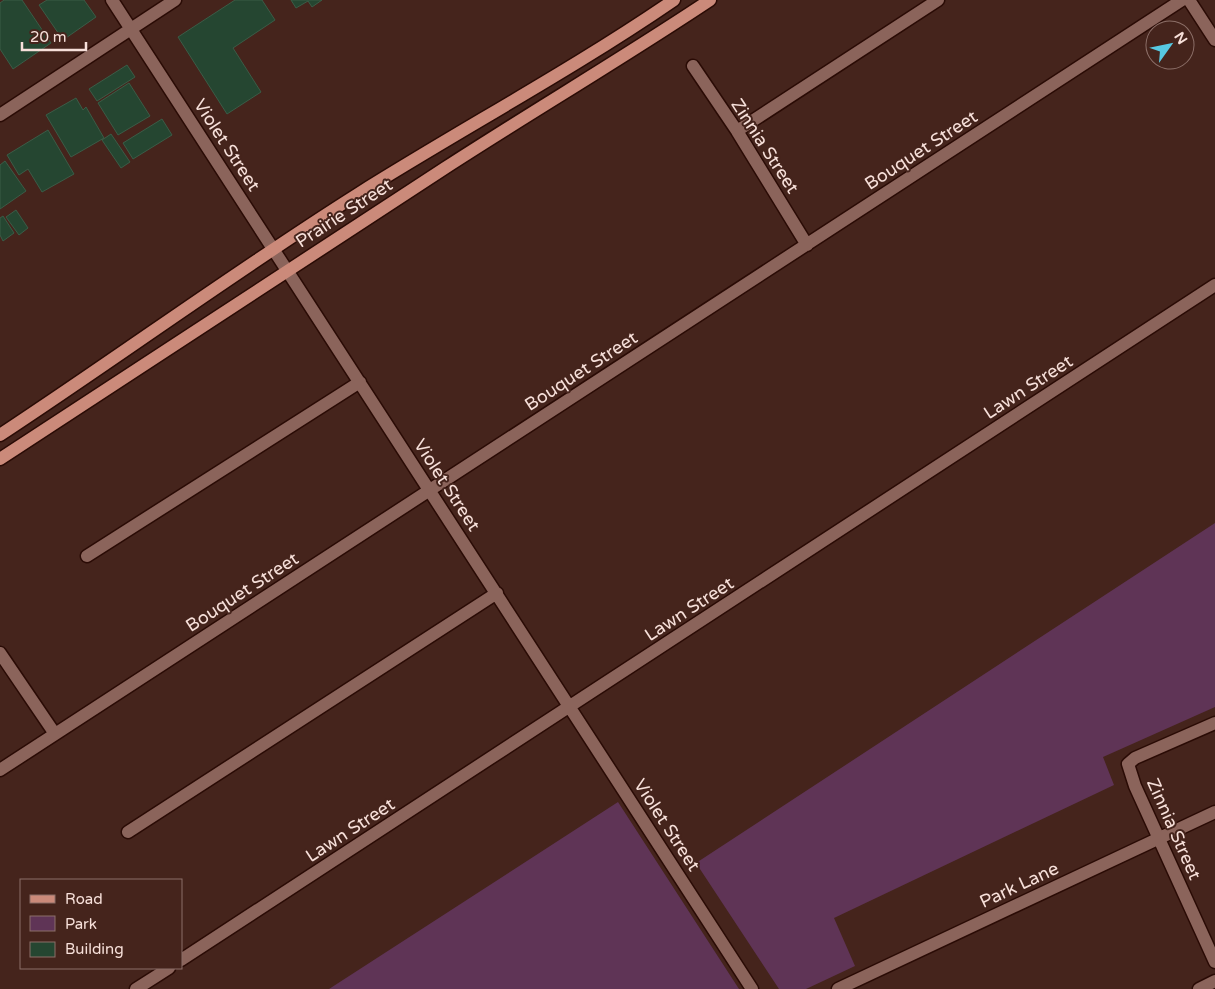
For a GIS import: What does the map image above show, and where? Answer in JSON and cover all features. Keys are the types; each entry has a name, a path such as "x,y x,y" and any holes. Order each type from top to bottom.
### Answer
{"main road":[{"name":"Prairie Street","path":"0,435 88,377 193,303 358,195 584,58 674,0"},
{"name":"Prairie Street","path":"0,459 191,336 287,270 446,167 710,0"}],"street":[{"name":"Violet Street","path":"112,0 752,989"},
{"path":"0,115 175,0"},
{"path":"737,131 938,0"},
{"name":"Bouquet Street","path":"0,770 1182,0"},
{"path":"1189,0 1215,40"},
{"name":"Zinnia Street","path":"693,66 737,131 807,245"},
{"name":"Lawn Street","path":"182,959 1215,285"},
{"path":"87,556 360,382"},
{"path":"128,832 496,593"},
{"path":"0,653 55,734"},
{"name":"Zinnia Street","path":"1215,723 1135,758 1128,764 1135,786 1158,839 1215,962"},
{"name":"Park Lane","path":"838,989 1215,812"},
{"path":"136,989 167,969"},
{"path":"1200,989 1215,981"}],"green space":[{"path":"1215,523 1215,707 1103,757 1114,785 834,918 855,966 806,989 779,989 696,863"},
{"path":"618,802 739,989 329,989"}],"building":[{"path":"4,0 22,0 51,43 13,69 0,49 0,3"},
{"path":"47,0 84,0 96,17 63,40 39,5"},
{"path":"235,0 262,0 275,20 233,48 261,92 227,114 178,37"},
{"path":"291,0 322,0 312,7 308,1 296,8"},
{"path":"127,65 135,77 97,101 89,89"},
{"path":"129,83 150,116 118,135 98,103"},
{"path":"76,98 83,110 86,107 104,138 71,157 46,115"},
{"path":"162,119 172,135 133,159 123,143"},
{"path":"48,130 74,174 42,192 28,169 19,175 7,155"},
{"path":"111,134 130,162 121,168 102,140"},
{"path":"5,161 26,191 0,209 0,165"},
{"path":"16,210 28,228 19,235 6,217"},
{"path":"3,216 14,233 3,241 0,235 0,218"}]}
